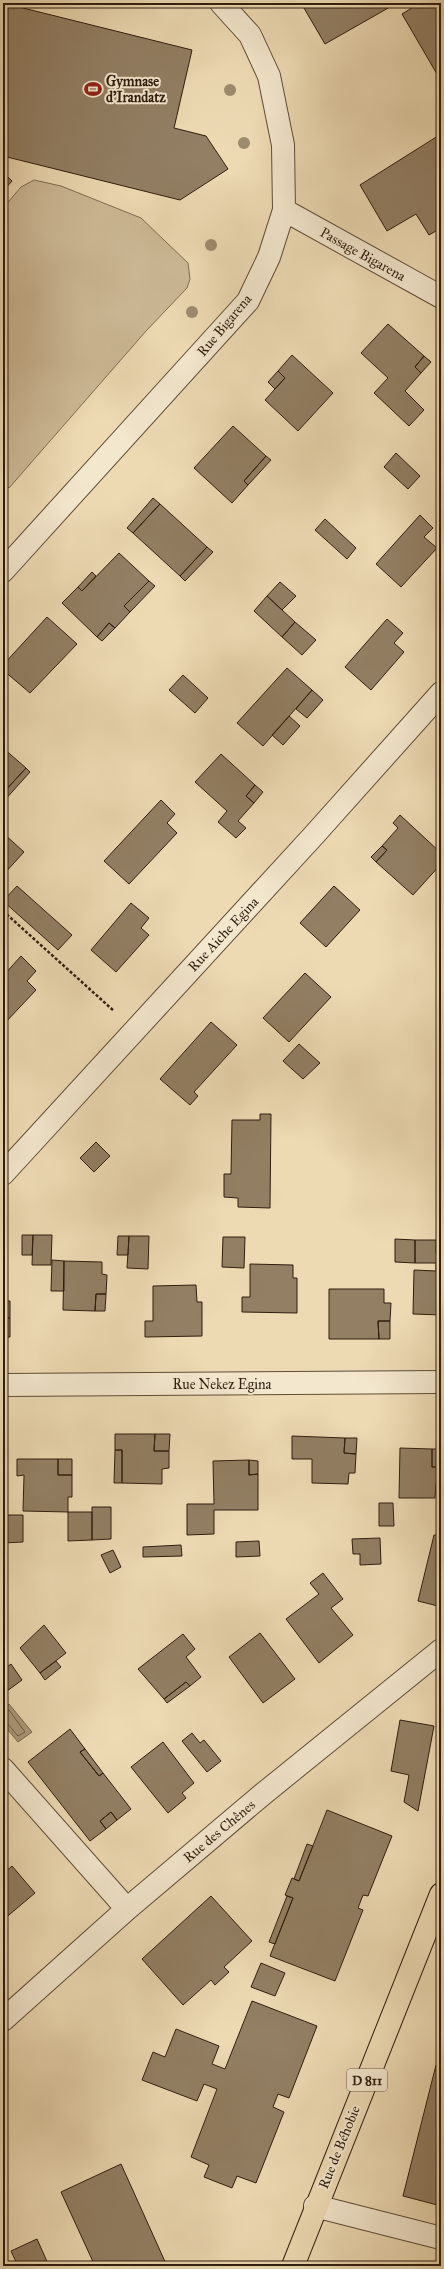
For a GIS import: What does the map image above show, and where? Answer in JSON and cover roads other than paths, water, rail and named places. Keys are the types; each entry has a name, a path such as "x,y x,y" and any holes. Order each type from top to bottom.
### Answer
{"main road":[{"name":"Rue de Béhobie","path":"292,2266 441,1894"}],"street":[{"name":"Rue Bigarena","path":"3,571 248,301 269,257 284,210 283,145 269,76 250,35 221,3"},
{"name":"Passage Bigarena","path":"284,210 441,297"},
{"name":"Rue Aiche Egina","path":"3,1174 315,834 441,693"},
{"name":"Rue Nekez Egina","path":"3,1385 441,1382"},
{"name":"Rue des Chênes","path":"3,2020 126,1909 262,1794 441,1650"},
{"path":"3,1769 126,1909"},
{"path":"315,2206 441,2238"}],"water":[{"path":"9,1704 32,1732 18,1742 3,1724 3,1708"}],"place":[{"name":"Gymnase d'Irandatz","path":"93,89"}]}
